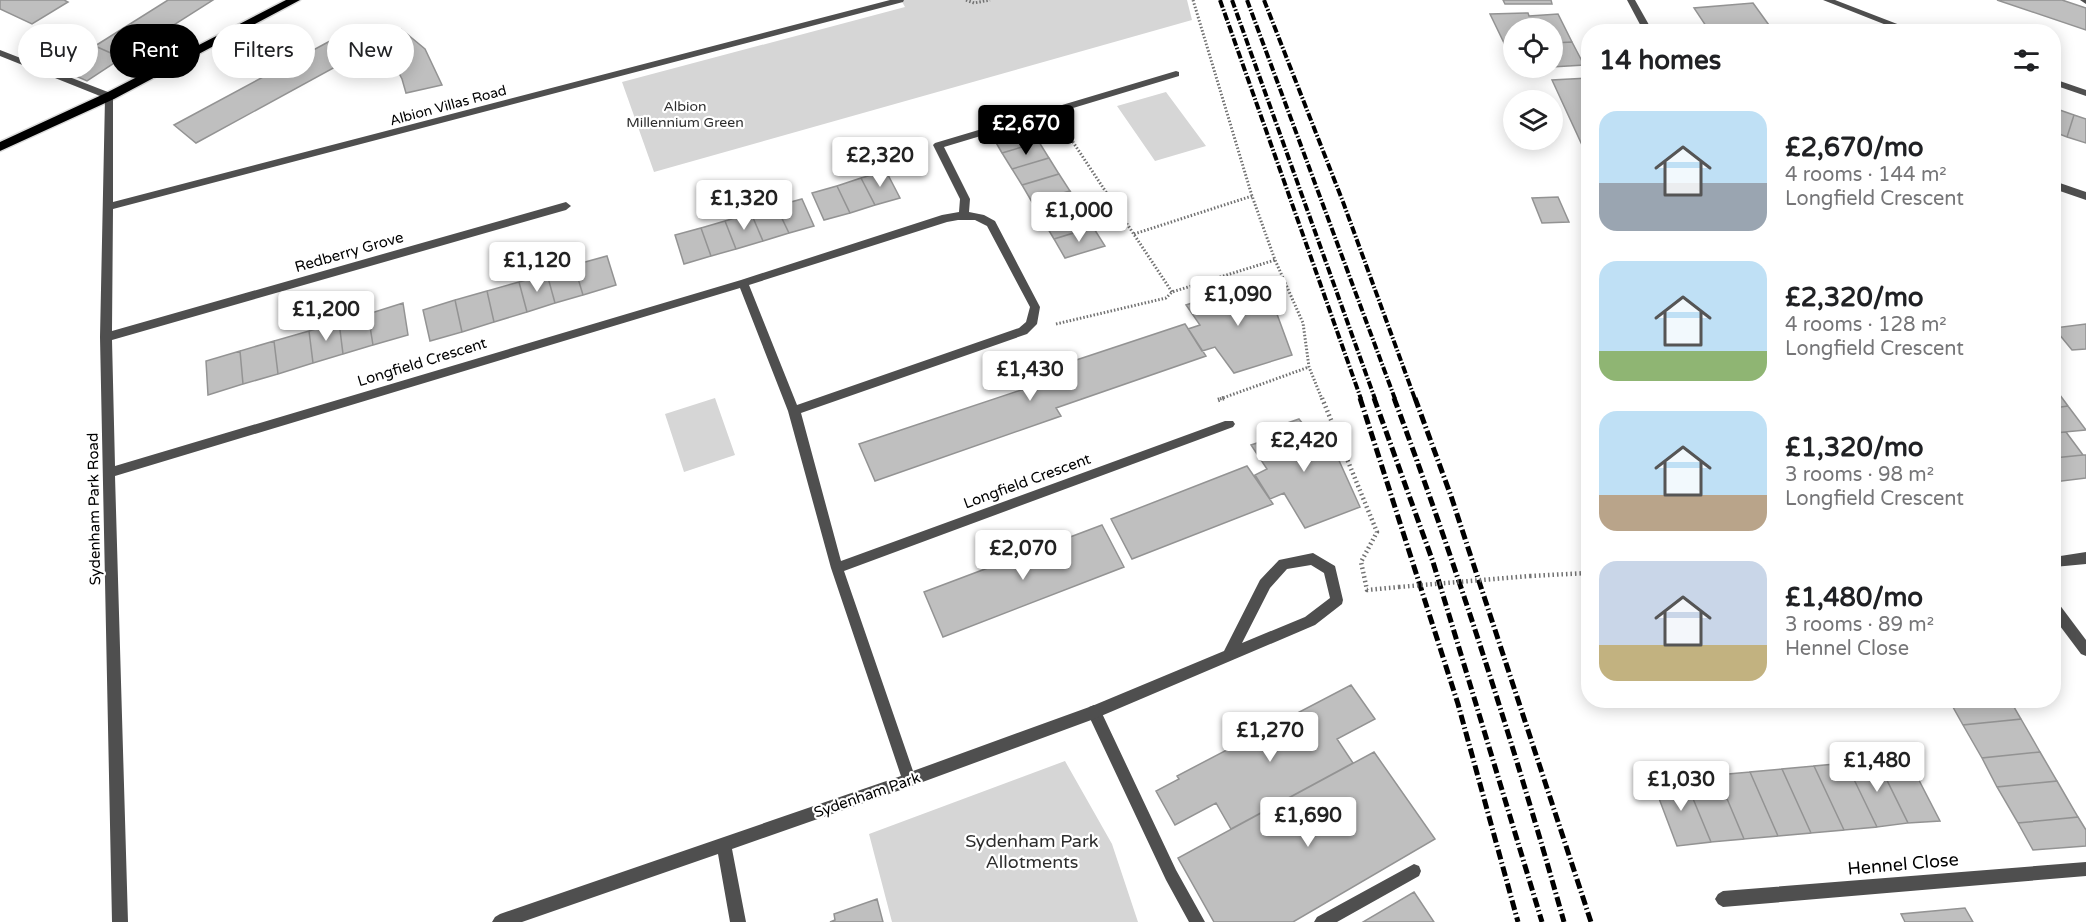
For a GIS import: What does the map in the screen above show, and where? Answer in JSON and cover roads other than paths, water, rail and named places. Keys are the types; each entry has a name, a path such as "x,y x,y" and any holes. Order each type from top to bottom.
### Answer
{"main road":[{"path":"0,147 110,96 294,0"}],"street":[{"name":"Albion Villas Road","path":"108,207 900,0"},
{"path":"1631,0 1644,24"},
{"path":"1827,0 1892,24"},
{"path":"0,53 110,96"},
{"path":"794,411 1014,336 1031,324 1035,308 1032,297 991,224 981,216 964,215 965,199 938,146 1176,74"},
{"path":"2061,84 2086,93"},
{"name":"Sydenham Park Road","path":"110,96 106,337 120,922"},
{"path":"2061,187 2086,196"},
{"name":"Redberry Grove","path":"106,337 566,206"},
{"name":"Longfield Crescent","path":"110,473 743,283 946,218 964,215"},
{"path":"743,283 794,411 837,568 909,780"},
{"name":"Longfield Crescent","path":"837,568 1229,424"},
{"path":"2061,561 2086,558"},
{"name":"Sydenham Park","path":"500,922 724,846 1094,712 1310,621 1337,600 1330,570 1313,560 1283,564 1265,584 1229,655"},
{"path":"2061,617 2086,650"},
{"path":"1094,712 1171,875 1197,922"},
{"path":"724,846 738,922"},
{"name":"Hennel Close","path":"1723,899 2086,869"},
{"path":"1322,922 1414,871"}],"railway":[{"path":"1220,0 1361,399"},
{"path":"1232,0 1375,399"},
{"path":"1247,0 1395,399"},
{"path":"1264,0 1343,202 1415,399"},
{"path":"1360,398 1458,704 1518,922"},
{"path":"1374,398 1433,562 1542,922"},
{"path":"1394,398 1441,528 1484,658 1564,922"},
{"path":"1415,398 1451,496 1591,922"}],"park label":[{"name":"Albion Millennium Green","path":"685,114"},
{"name":"Sydenham Park Allotments","path":"1032,851"}]}
